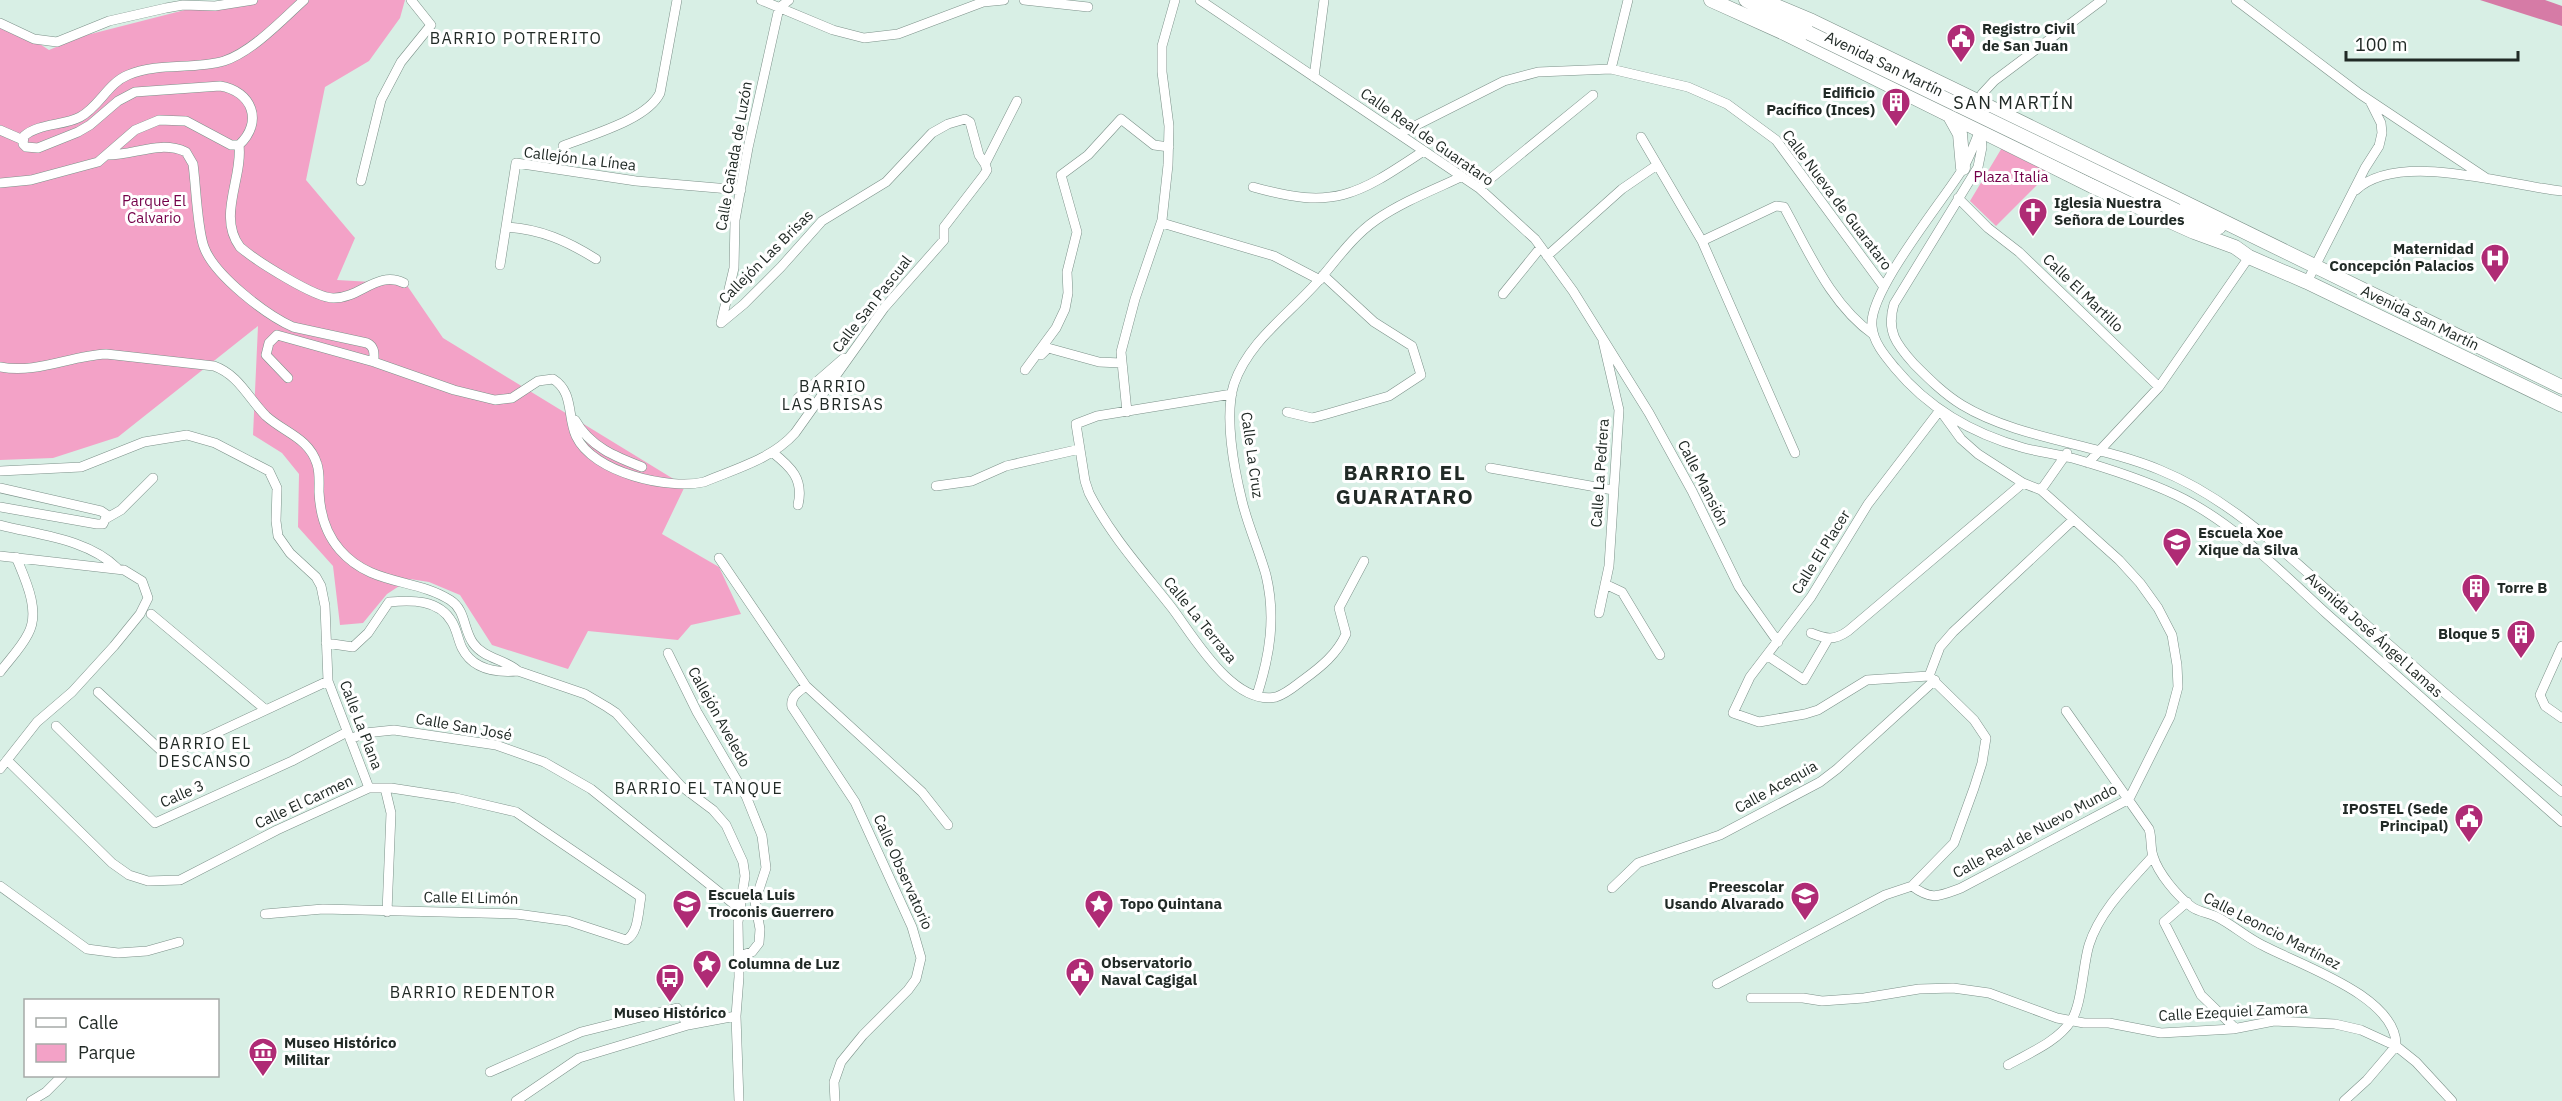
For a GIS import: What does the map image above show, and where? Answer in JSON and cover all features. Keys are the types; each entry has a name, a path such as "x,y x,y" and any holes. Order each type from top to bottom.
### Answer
{"main road":[{"name":"Avenida San Martín","path":"1711,0 1728,6 2184,228 2235,247 2249,257 2307,282 2562,405"},
{"path":"1746,0 1809,33 2193,219 2235,247"},
{"name":"Avenida San Martín","path":"1762,0 1805,18 1978,101 2562,387"},
{"path":"1728,6 1790,23"},
{"path":"1948,115 1960,134 1963,168"},
{"path":"2193,219 2254,238"}],"street":[{"path":"0,23 34,39 57,42 109,21 166,8 209,2 253,0"},
{"path":"22,140 32,130 82,116 128,75 164,66 223,61 237,55 268,33 304,0"},
{"path":"361,181 381,100 405,56 431,25 411,0"},
{"path":"562,146 631,118 655,104 662,82 677,0"},
{"path":"761,0 833,30 864,38 898,34 983,2 1004,0"},
{"path":"779,8 789,0"},
{"path":"1024,0 1088,7"},
{"path":"1175,0 1162,56 1169,117 1169,147 1162,223 1124,337 1121,363 1127,412 1232,394"},
{"name":"Calle Real de Guarataro","path":"1200,0 1399,134 1422,152 1479,188 1527,231 1544,251 1602,336"},
{"path":"1314,77 1324,0"},
{"path":"1611,69 1628,0"},
{"path":"1978,101 1994,81 2102,0"},
{"path":"2236,0 2367,99 2486,178"},
{"name":"Calle Cañada de Luzón","path":"721,323 734,268 735,220 779,8"},
{"name":"Calle Nueva de Guarataro","path":"1399,134 1477,93 1519,75 1582,69 1611,69 1656,78 1727,104 1776,140 1884,287"},
{"path":"0,130 22,140 26,147 32,148 60,141 90,125 118,101 135,92 220,86 241,93 252,108 250,127 246,137 239,145 231,209 236,242 246,252 322,297 344,297 389,278 404,283"},
{"path":"1479,188 1593,95"},
{"path":"2307,282 2381,140 2381,123 2367,99"},
{"name":"Calle San Pascual","path":"374,362 454,390 495,400 512,398 538,381 553,379 565,392 576,436 591,455 631,476 693,484 772,452 795,432 894,296 944,240 944,227 987,170 985,164 1017,101"},
{"name":"Avenida José Ángel Lamas","path":"1978,101 1982,158 1932,245 1894,304 1890,329 1894,338 1931,381 1962,405 2003,423 2099,449 2176,477 2208,493 2285,553 2447,697 2562,789"},
{"name":"Callejón Las Brisas","path":"721,323 744,304 781,267 822,221 886,182 932,133 948,124 965,119 970,122 979,155 985,164"},
{"path":"1121,363 1099,362 1048,348 1028,367 1062,318 1068,293 1067,272 1077,232 1062,175 1088,155 1121,119 1154,145 1169,147"},
{"path":"0,183 18,183 86,166 108,155 135,130 159,120 186,121 231,145 239,145"},
{"path":"1940,410 1886,358 1874,335 1872,320 1884,287 1963,168 1980,130"},
{"path":"1641,138 1702,241 1795,453"},
{"path":"108,155 161,147 186,152 194,164 204,248 217,270 282,322 292,327 367,343 375,352 374,362 277,335 269,343 266,355 288,378"},
{"path":"1253,187 1293,197 1348,195 1380,180 1422,152"},
{"name":"Callejón La Línea","path":"500,265 516,164 636,181 741,190"},
{"path":"1503,294 1544,251 1656,165"},
{"path":"2356,190 2371,179 2404,173 2445,172 2562,191"},
{"name":"Calle La Cruz","path":"1257,695 1270,649 1269,603 1266,574 1251,530 1239,483 1230,423 1232,394 1240,371 1258,344 1338,256 1374,221 1461,177"},
{"name":"Calle El Martillo","path":"1958,198 1988,228 2033,266 2159,387"},
{"path":"1702,241 1776,206 1784,207 1835,297 1855,321 1874,335"},
{"path":"1162,223 1274,256 1321,277 1374,322 1412,346 1421,375 1389,396 1312,418 1287,412"},
{"path":"506,227 544,232 596,259"},
{"path":"2088,463 2159,387 2249,257"},
{"name":"Calle La Pedrera","path":"1599,613 1609,566 1619,410 1602,336"},
{"name":"Calle Mansión","path":"1602,336 1670,449 1739,587 1778,642"},
{"path":"798,398 853,351"},
{"path":"0,367 28,370 89,355 106,354 214,366 224,370 240,383 265,414 300,438 313,453 319,472 320,508 323,520 327,533 342,553 377,576 449,599 461,610 472,642 478,649 511,664 518,671"},
{"name":"Avenida José Ángel Lamas","path":"1940,410 1976,431 2023,447 2088,463 2178,496 2219,522 2274,566 2562,822"},
{"name":"Calle Real de Nuevo Mundo","path":"1912,886 1923,895 1932,897 1961,888 2129,799 2174,708 2178,687 2176,649 2172,635 2152,597 2119,561 2041,490 2023,483 1977,454 1960,439 1940,410"},
{"name":"Calle El Placer","path":"1932,678 1867,680 1818,710 1805,714 1758,722 1733,713 1750,677 1811,597 1868,504 1940,410"},
{"name":"Calle La Terraza","path":"1127,412 1097,417 1076,424 1089,493 1130,558 1220,670 1240,688 1257,695"},
{"path":"572,415 592,442 642,467"},
{"name":"Calle La Plana","path":"0,471 81,467 144,442 176,435 197,437 215,443 273,475 277,488 278,536 290,553 316,578 321,586 325,606 328,681 369,788"},
{"path":"2041,490 2075,444"},
{"path":"936,486 972,481 1005,466 1080,449"},
{"path":"772,452 793,469 798,477 801,496 798,505"},
{"path":"1490,468 1613,490"},
{"path":"0,507 103,524 107,518 121,510 153,478"},
{"path":"1811,633 1828,639 1840,637 2023,483"},
{"path":"0,488 101,511 107,515 107,518"},
{"path":"1717,984 1886,895 1912,886 1954,843 1977,780 1986,738 1974,720 1932,678 1940,647 1953,632 2073,520"},
{"path":"0,525 86,547 100,553 117,568"},
{"path":"0,556 117,568 131,573 142,581 148,598 140,615 94,670 37,722 0,769"},
{"path":"0,672 29,633 33,612 27,583 16,557"},
{"path":"719,558 806,686 922,792 948,825"},
{"path":"1257,695 1274,697 1280,695 1331,657 1346,633 1339,608 1364,561"},
{"path":"1605,584 1622,592 1660,655"},
{"path":"326,643 353,647 368,633 389,602 424,601 444,613 451,621 462,648 471,661 492,671 518,671 585,694 616,713 681,786 720,817 744,868 736,1016 739,1101"},
{"path":"151,614 266,710"},
{"path":"1768,656 1804,680 1828,639"},
{"path":"2562,646 2540,695 2545,706 2562,718"},
{"name":"Callejón Aveledo","path":"668,653 697,712 746,796 762,836 766,868 755,902 760,929 759,943 752,952 738,956"},
{"name":"Calle Acequia","path":"1612,888 1638,863 1720,835 1820,782 1837,769 1932,678"},
{"path":"98,692 167,756 328,681"},
{"name":"Calle Observatorio","path":"806,686 794,696 792,707 855,802 912,927 921,958 916,979 908,990 863,1035 841,1062 834,1082 835,1101"},
{"name":"Calle Leoncio Martínez","path":"2066,711 2149,829 2153,856 2160,870 2187,902 2199,911 2218,917 2266,947 2331,978 2368,1001 2395,1029 2396,1046"},
{"name":"Calle 3","path":"56,726 155,823 348,736"},
{"name":"Calle San José","path":"348,736 394,730 496,745 544,762 591,789 740,909"},
{"name":"Calle El Carmen","path":"7,760 112,863 129,874 148,881 180,880 277,830 369,788 385,788 456,798 516,812 640,897"},
{"path":"385,788 391,813 387,912"},
{"path":"2008,1065 2061,1033 2072,1020 2089,945 2098,924 2106,911 2153,856"},
{"path":"0,886 87,949 118,953 147,951 180,942"},
{"name":"Calle El Limón","path":"265,914 323,909 541,916 568,921 626,940 635,929 640,897"},
{"path":"2187,902 2164,922 2201,995 2235,1028"},
{"name":"Calle Ezequiel Zamora","path":"1751,998 1803,998 1822,1001 1864,998 1919,989 1953,988 1989,993 2046,1015 2109,1023 2161,1033 2235,1028 2274,1021 2335,1024 2361,1030 2396,1046 2416,1062 2452,1101"},
{"path":"490,1072 581,1032 637,1017 677,1008 688,1025"},
{"path":"516,1101 579,1058 688,1025 736,1016"},
{"path":"2344,1101 2367,1080 2396,1046"},
{"path":"31,1101 46,1092 61,1077"}],"green space":[{"name":"Parque El Calvario","path":"224,0 405,0 400,18 369,61 325,87 306,180 355,238 337,280 406,284 443,338 685,486 662,534 719,567 741,614 691,625 678,640 588,631 568,669 492,645 460,595 429,582 410,579 387,594 363,623 340,625 333,566 298,527 299,474 282,453 253,435 258,326 118,437 53,458 0,460 0,21 6,22 49,50 83,36"},
{"name":"Plaza Italia","path":"2003,146 2050,172 1996,226 1970,201"}],"shaded area":[{"path":"2480,0 2545,0 2562,6 2562,26"}],"place":[{"name":"Registro Civil de San Juan","path":"1961,64"},
{"name":"Edificio Pacífico (Inces)","path":"1896,128"},
{"name":"Iglesia Nuestra Señora de Lourdes","path":"2033,238"},
{"name":"Maternidad Concepción Palacios","path":"2495,284"},
{"name":"Escuela Xoe Xique da Silva","path":"2177,568"},
{"name":"Torre B","path":"2476,614"},
{"name":"Bloque 5","path":"2521,660"},
{"name":"IPOSTEL (Sede Principal)","path":"2469,844"},
{"name":"Preescolar Usando Alvarado","path":"1805,922"},
{"name":"Escuela Luis Troconis Guerrero","path":"687,930"},
{"name":"Topo Quintana","path":"1099,930"},
{"name":"Columna de Luz","path":"707,990"},
{"name":"Observatorio Naval Cagigal","path":"1080,998"},
{"name":"Museo Histórico","path":"670,1004"},
{"name":"Museo Histórico Militar","path":"263,1078"}],"district":[{"name":"BARRIO POTRERITO","path":"516,38"},
{"name":"SAN MARTÍN","path":"2014,103"},
{"name":"BARRIO LAS BRISAS","path":"833,395"},
{"name":"BARRIO EL GUARATARO","path":"1405,485"},
{"name":"BARRIO EL DESCANSO","path":"205,752"},
{"name":"BARRIO EL TANQUE","path":"699,788"},
{"name":"BARRIO REDENTOR","path":"473,992"}]}
